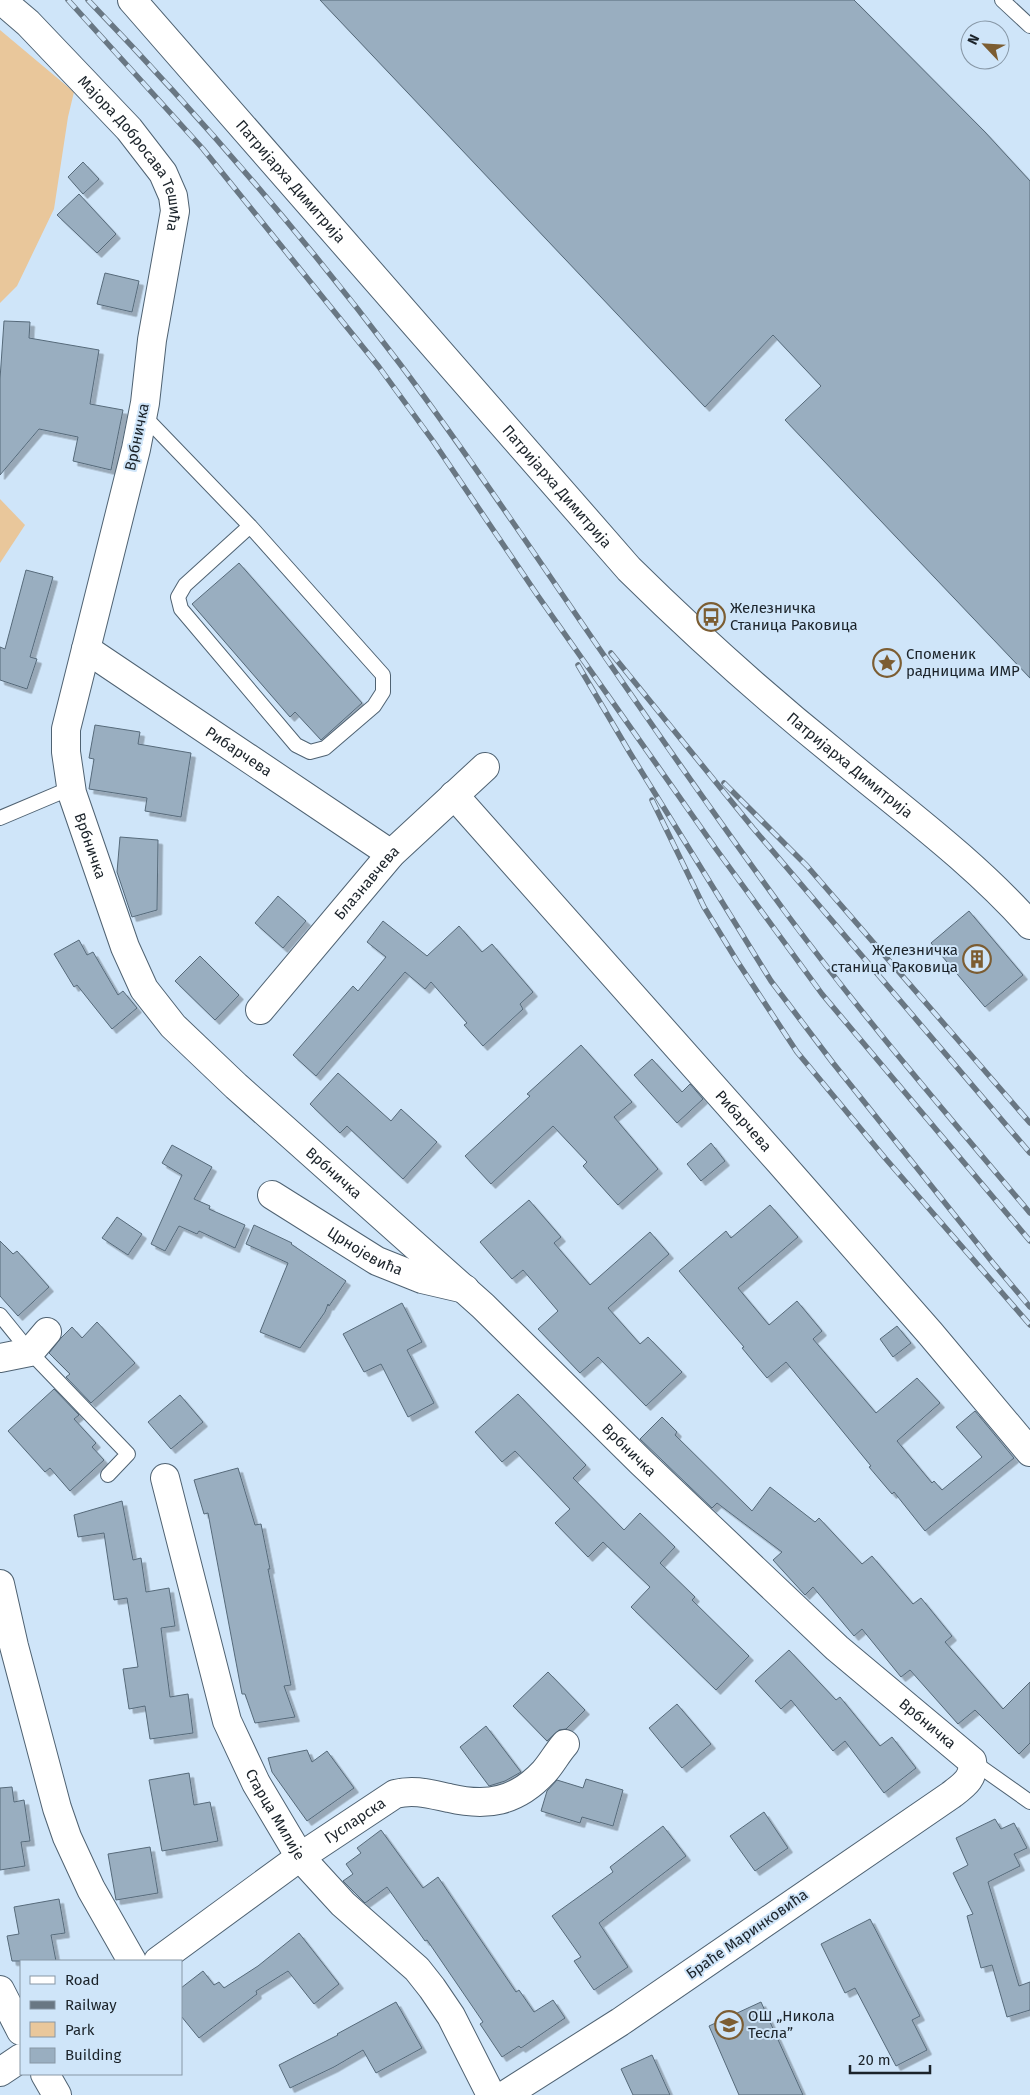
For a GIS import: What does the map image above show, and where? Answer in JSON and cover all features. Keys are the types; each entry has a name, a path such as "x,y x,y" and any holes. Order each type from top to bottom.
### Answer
{"street":[{"name":"Мајора Добросава Тешића","path":"1,0 28,23 129,130 158,164 170,186 175,211 152,340"},
{"name":"Патријарха Димитрија","path":"132,0 629,568 687,624 834,753 965,860 1030,925"},
{"name":"Врбничка","path":"152,340 143,415 66,729 66,752 71,788 125,947 144,989 173,1026 236,1086 465,1289 542,1362 641,1462 837,1648 972,1760"},
{"name":"Рибарчева","path":"86,649 391,854"},
{"name":"Блазнавчева","path":"260,1010 391,854 485,767"},
{"name":"Рибарчева","path":"454,795 786,1168 930,1333 1030,1452"},
{"name":"Црнојевића","path":"272,1195 377,1260 422,1278 465,1289"},
{"path":"0,1358 38,1342"},
{"name":"Старца Милије","path":"165,1478 227,1721 256,1783 300,1857 343,1904 417,1969 432,1988 450,2016 491,2095"},
{"path":"0,1584 14,1646 60,1815 77,1862 131,1960"},
{"name":"Гусларска","path":"159,1960 300,1857 395,1794 406,1791 421,1792 460,1801 485,1803 499,1801 511,1797 540,1776 565,1744"},
{"name":"Браће Маринковића","path":"505,2095 620,2022 951,1795 971,1778 973,1772 972,1760"},
{"path":"0,1990 20,2029"},
{"path":"0,2072 20,2059"},
{"path":"46,2075 57,2095"}],"lane":[{"path":"1002,0 1030,26"},
{"path":"143,415 250,526 383,675 383,692 374,706 325,748 310,752 296,745 180,609 178,596 185,584 250,526"},
{"path":"0,818 71,788"},
{"path":"0,1315 38,1342 128,1454 108,1475"},
{"name":"Врбничка","path":"972,1760 1030,1802"}],"green space":[{"path":"0,30 74,92 68,117 54,209 17,286 0,303"},
{"path":"0,499 25,525 0,563"}],"building":[{"path":"320,0 854,0 985,132 1030,181 1030,678 785,420 821,386 773,335 705,407"},
{"path":"83,162 99,179 83,194 68,177"},
{"path":"79,194 116,234 97,253 57,215"},
{"path":"105,273 139,281 132,312 97,304"},
{"path":"4,321 30,322 29,338 99,350 90,404 123,410 111,470 73,461 78,437 39,429 0,475 0,379"},
{"path":"239,563 362,703 321,740 295,712 290,717 192,604"},
{"path":"26,570 53,577 30,657 37,659 27,689 0,680 0,647 5,649"},
{"path":"95,725 140,732 138,744 191,753 181,817 145,811 147,798 89,789 94,759 89,758"},
{"path":"120,837 158,840 157,910 132,917 117,872"},
{"path":"278,896 306,921 283,948 255,923"},
{"name":"Железничка станица Раковица","path":"969,911 1023,975 985,1007 931,943"},
{"path":"383,921 427,956 459,926 482,952 492,944 533,992 520,1004 523,1009 483,1046 464,1025 467,1023 431,982 425,989 405,972 316,1076 293,1055 353,986 358,991 386,957 367,942"},
{"path":"79,940 87,955 93,952 118,995 123,991 137,1008 112,1029 77,985 74,987 54,954"},
{"path":"200,956 239,995 215,1020 175,981"},
{"path":"581,1045 632,1102 614,1117 658,1169 618,1205 583,1166 587,1162 553,1126 491,1184 465,1156 530,1096 527,1094"},
{"path":"652,1059 682,1092 690,1084 703,1099 677,1123 634,1075"},
{"path":"338,1073 391,1121 401,1109 437,1142 403,1179 347,1126 340,1133 310,1104"},
{"path":"711,1143 725,1161 701,1181 687,1164"},
{"path":"172,1145 212,1167 194,1199 210,1206 209,1209 245,1225 235,1248 199,1231 197,1234 179,1226 165,1251 151,1244 182,1175 162,1163"},
{"path":"529,1200 561,1237 554,1243 590,1285 650,1232 669,1254 608,1308 640,1344 648,1337 682,1372 646,1406 598,1357 580,1373 538,1329 558,1311 523,1270 512,1279 480,1242"},
{"path":"770,1205 798,1237 738,1288 769,1325 797,1301 822,1331 813,1339 876,1413 917,1378 940,1403 897,1441 932,1483 934,1481 942,1490 982,1457 956,1427 975,1411 1014,1458 925,1531 894,1492 892,1494 869,1467 871,1466 786,1362 767,1378 742,1348 744,1347 679,1271 726,1231 731,1238"},
{"path":"117,1217 142,1234 128,1255 102,1238"},
{"path":"254,1225 292,1243 346,1281 329,1306 328,1304 325,1312 300,1348 260,1332 288,1263 246,1244"},
{"path":"0,1241 13,1254 17,1251 49,1287 18,1316 0,1296"},
{"path":"402,1303 422,1342 407,1350 434,1403 408,1417 381,1364 364,1372 343,1334"},
{"path":"97,1322 135,1363 91,1403 66,1377 70,1374 49,1353 72,1327 82,1338"},
{"path":"897,1326 911,1343 893,1357 880,1339"},
{"path":"54,1389 79,1415 74,1419 96,1443 92,1447 104,1460 70,1491 50,1468 45,1472 8,1431"},
{"path":"518,1394 586,1465 573,1478 624,1530 640,1513 675,1547 660,1563 695,1597 692,1600 749,1656 716,1690 631,1607 650,1587 603,1542 588,1557 555,1523 570,1509 515,1451 502,1462 475,1432"},
{"path":"180,1395 203,1422 171,1449 148,1422"},
{"path":"662,1417 677,1432 675,1435 752,1511 770,1487 815,1522 819,1518 862,1564 872,1556 913,1604 921,1598 952,1636 945,1642 1003,1709 1030,1682 1030,1743 1019,1754 975,1710 958,1724 910,1670 901,1677 862,1629 854,1636 813,1587 805,1595 773,1560 782,1552 717,1503 712,1508 640,1439"},
{"path":"238,1468 255,1525 261,1524 291,1685 284,1686 295,1717 255,1723 245,1694 242,1694 208,1513 204,1514 194,1480"},
{"path":"122,1501 133,1560 141,1558 146,1592 169,1588 175,1626 161,1628 170,1697 188,1694 193,1733 150,1739 145,1706 129,1709 123,1669 138,1667 127,1598 114,1600 104,1533 78,1537 74,1515"},
{"path":"789,1650 836,1700 840,1697 880,1746 892,1737 916,1768 884,1793 845,1741 833,1751 791,1700 781,1709 755,1681"},
{"path":"548,1672 585,1710 566,1729 559,1730 547,1741 513,1706"},
{"path":"677,1704 711,1744 682,1768 649,1728"},
{"path":"486,1726 521,1772 505,1781 489,1786 460,1747"},
{"path":"307,1750 312,1762 327,1751 354,1788 307,1821 272,1772 268,1758"},
{"path":"189,1773 194,1805 210,1802 218,1841 162,1851 149,1780"},
{"path":"586,1779 623,1790 613,1826 582,1817 580,1823 541,1811 547,1791 557,1780 583,1788"},
{"path":"12,1787 14,1802 24,1800 30,1841 21,1842 25,1866 0,1870 0,1788"},
{"path":"764,1812 788,1848 755,1871 730,1836"},
{"path":"995,1819 1001,1829 1014,1823 1027,1848 1014,1854 1020,1866 988,1882 1019,1986 1030,1982 1030,2010 1007,2017 992,1965 981,1968 967,1916 973,1914 953,1873 968,1865 956,1838"},
{"path":"663,1826 686,1856 599,1923 628,1967 594,1990 574,1961 581,1957 552,1916 613,1872 610,1867"},
{"path":"381,1830 423,1888 438,1877 516,1992 519,1990 534,2012 553,2000 565,2018 521,2048 519,2046 502,2057 480,2024 483,2022 427,1940 425,1941 387,1887 365,1903 343,1881 353,1874 346,1864 361,1853 357,1848"},
{"path":"150,1847 158,1893 116,1900 108,1854"},
{"path":"59,1899 65,1933 51,1935 56,1960 12,1961 7,1936 19,1934 14,1907"},
{"path":"870,1919 920,2016 912,2020 927,2050 896,2066 855,1988 845,1993 821,1944"},
{"path":"299,1933 339,1984 314,2004 288,1971 256,1991 257,1994 199,2038 182,2017 182,1987 203,1971 214,1985 219,1982 224,1988 258,1966"},
{"path":"396,2002 422,2048 376,2073 363,2050 334,2067 290,2088 279,2065 338,2035"},
{"path":"761,2002 803,2095 739,2095 709,2026"},
{"path":"652,2055 670,2095 633,2095 621,2069"}],"railway":[{"path":"68,0 203,149 379,367 433,441 538,596 716,849 822,994 1030,1241"},
{"path":"88,0 210,132 288,223 364,317 463,451 674,756 786,913 875,1028 1030,1213"},
{"path":"611,653 753,828 1030,1153"},
{"path":"578,665 771,981 833,1063 1030,1307"},
{"path":"724,783 807,866 1030,1123"},
{"path":"652,800 704,907 797,1052 885,1158 1030,1325"}],"place":[{"name":"Железничка Станица Раковица","path":"711,617"},
{"name":"Споменик радницима ИМР","path":"887,663"},
{"name":"Железничка станица Раковица","path":"977,959"},
{"name":"ОШ „Никола Тесла”","path":"729,2025"}]}
